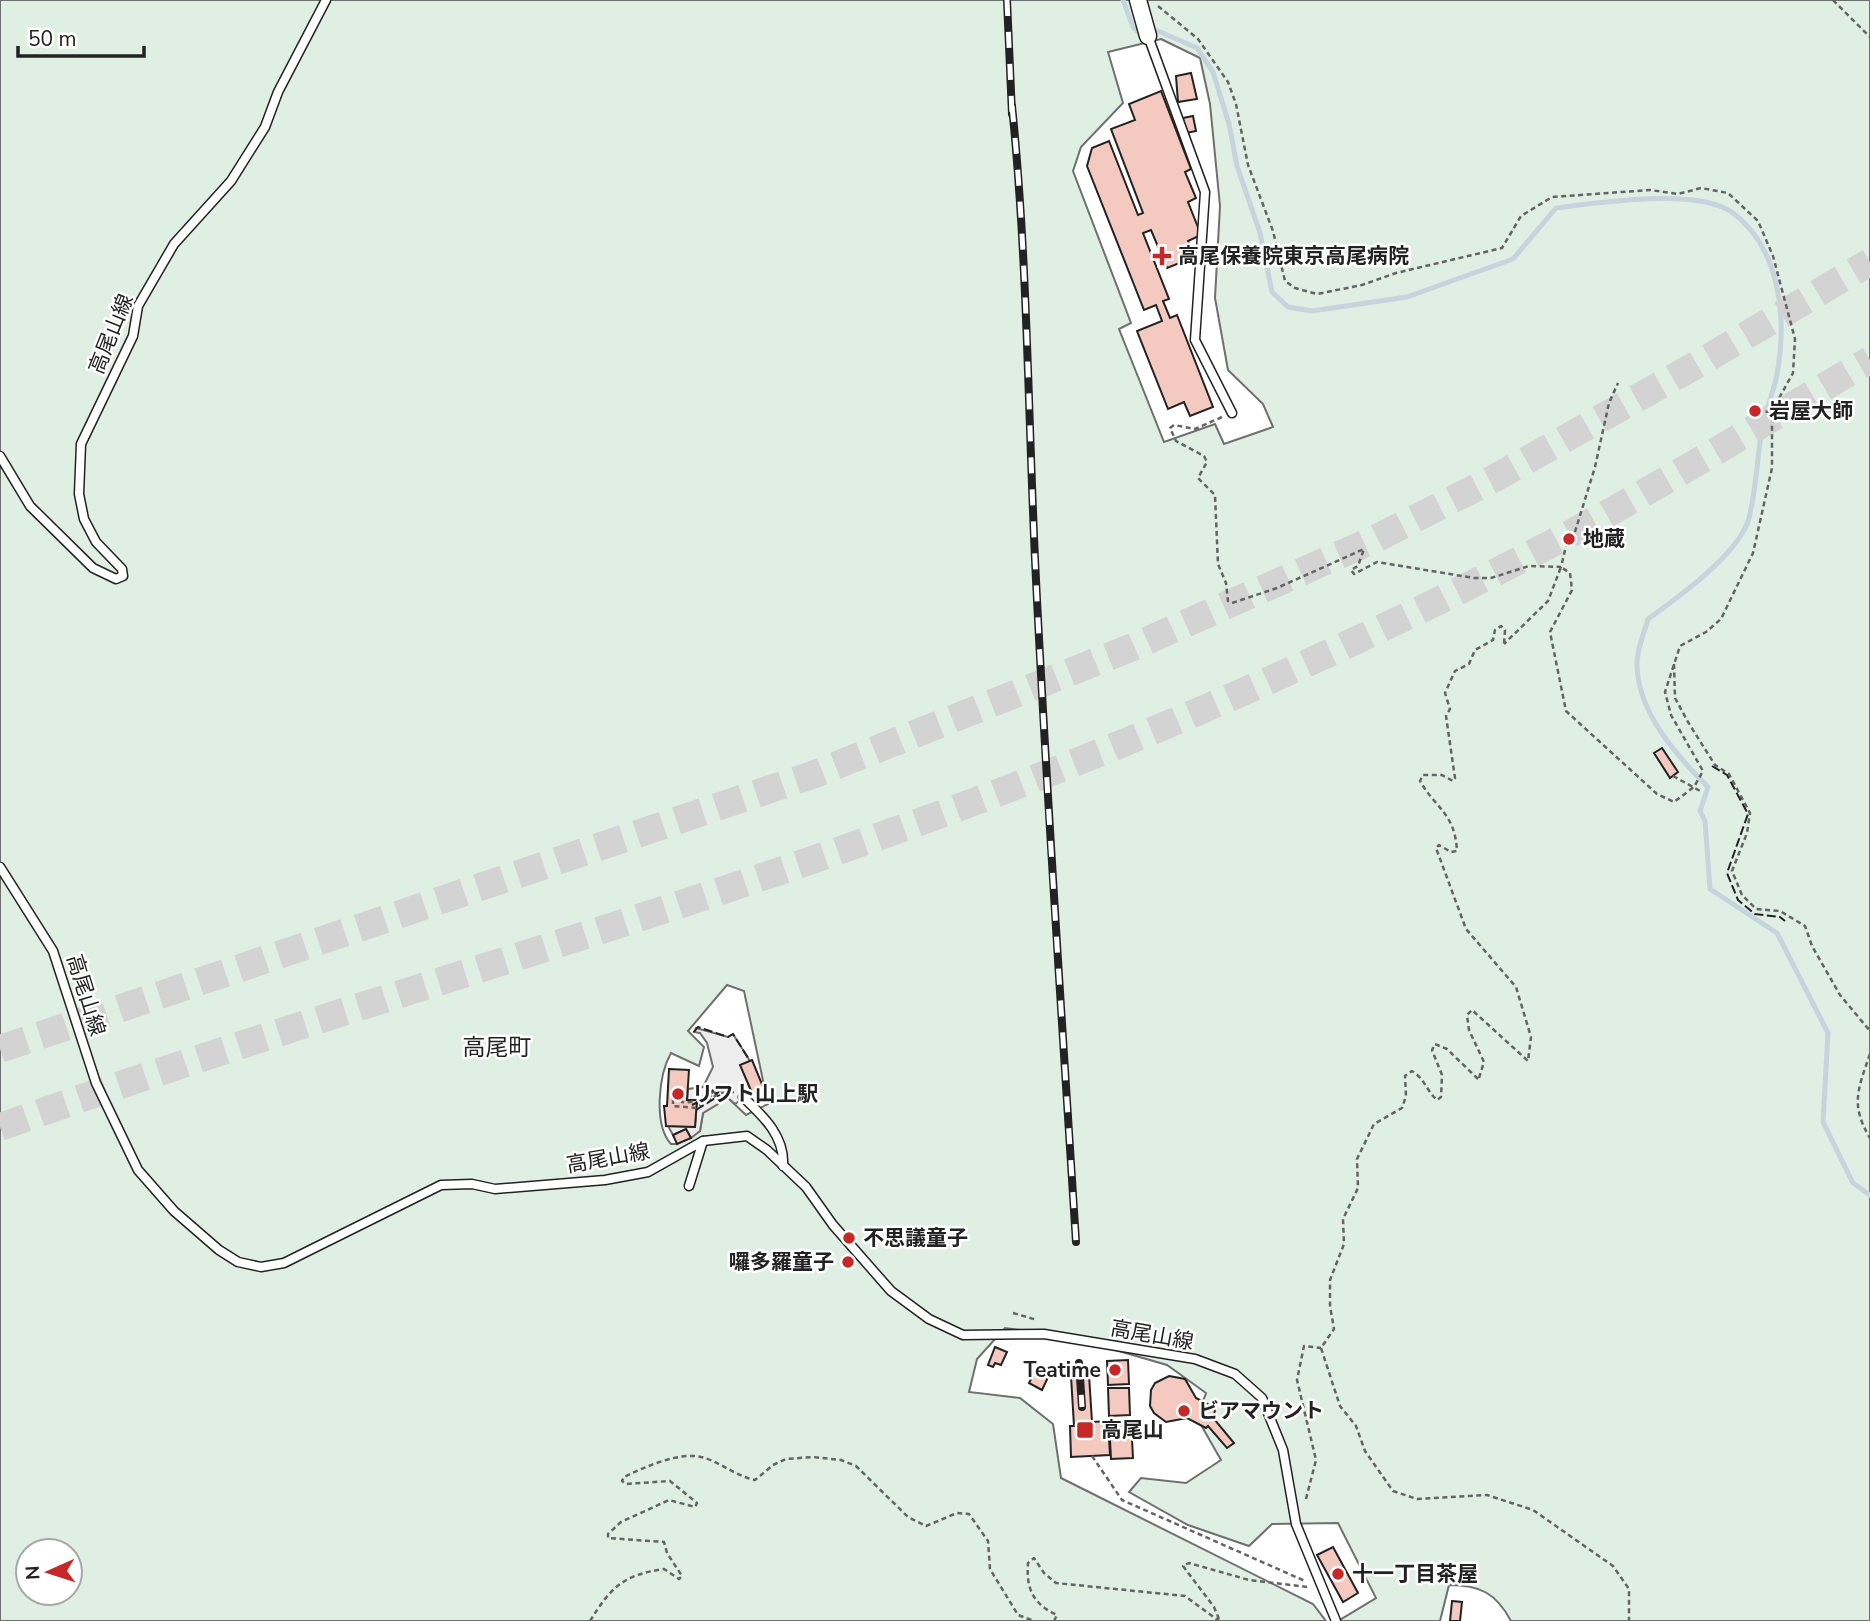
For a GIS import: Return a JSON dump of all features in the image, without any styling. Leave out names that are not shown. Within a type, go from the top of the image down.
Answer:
[{"type":"street","points":[[1146,2],[1146,29]]},
{"type":"lane","name":"高尾山線","points":[[0,456],[30,506],[93,568],[116,579],[123,576],[122,569],[96,542],[84,519],[79,494],[81,444],[133,336],[138,306],[174,244],[231,181],[265,127],[278,92],[326,0]]},
{"type":"lane","points":[[1146,29],[1205,192],[1195,340],[1232,412]]},
{"type":"lane","name":"高尾山線","points":[[0,867],[53,951],[96,1083],[138,1170],[174,1211],[238,1262],[261,1267],[284,1264],[441,1185],[472,1184],[495,1189],[605,1180],[648,1172],[666,1164],[679,1152],[703,1141],[747,1136],[806,1187],[834,1225],[891,1292],[929,1319],[963,1335],[1044,1334],[1195,1359],[1235,1374],[1262,1398],[1275,1429],[1283,1450],[1296,1524],[1336,1621]]},
{"type":"lane","points":[[743,1097],[769,1124],[783,1145],[783,1166]]},
{"type":"lane","points":[[689,1186],[703,1141]]},
{"type":"path","points":[[1833,0],[1870,37]]},
{"type":"path","points":[[1146,2],[1198,39],[1228,82],[1236,104],[1248,165],[1273,231],[1285,281],[1295,288],[1317,293],[1363,285],[1396,273],[1502,248],[1521,216],[1552,197],[1650,190],[1678,194],[1700,188],[1728,193],[1758,221],[1795,339],[1793,373],[1772,412],[1757,411]]},
{"type":"path","points":[[1321,1348],[1334,1329],[1330,1306],[1331,1280],[1344,1244],[1343,1219],[1359,1188],[1357,1159],[1374,1124],[1402,1108],[1406,1096],[1405,1076],[1412,1071],[1423,1078],[1432,1096],[1437,1100],[1441,1097],[1442,1075],[1432,1050],[1435,1044],[1447,1049],[1478,1079],[1484,1062],[1469,1030],[1467,1016],[1472,1010],[1528,1061],[1531,1037],[1516,987],[1465,929],[1436,848],[1439,845],[1451,852],[1457,851],[1456,836],[1437,801],[1420,781],[1423,775],[1442,775],[1453,781],[1455,778],[1446,716],[1450,709],[1445,692],[1455,671],[1469,664],[1475,650],[1493,640],[1495,630],[1501,626],[1504,630],[1504,644],[1508,642],[1548,601],[1566,546],[1574,535],[1595,467],[1606,414],[1618,383]]},
{"type":"path","points":[[1232,412],[1195,429],[1174,425],[1170,428],[1176,441],[1204,456],[1207,462],[1198,478],[1215,495],[1218,564],[1226,583],[1227,601],[1232,603],[1277,588],[1364,549],[1358,566],[1351,570],[1353,574],[1377,562],[1474,578],[1491,578],[1529,566],[1561,567],[1570,573],[1572,590],[1550,632],[1566,711],[1657,794],[1674,802],[1694,787],[1703,771],[1671,715],[1665,691],[1680,646],[1706,632],[1721,619],[1753,553],[1772,468],[1772,426],[1778,400]]},
{"type":"path","points":[[1673,661],[1675,698],[1715,765],[1729,775],[1750,813],[1747,833],[1732,871],[1742,895],[1756,909],[1780,911],[1805,926],[1812,946],[1840,995],[1870,1029]]},
{"type":"path","points":[[1673,776],[1702,792]]},
{"type":"path","points":[[1870,1054],[1857,1092],[1858,1118],[1870,1138]]},
{"type":"path","points":[[682,1099],[682,1102],[697,1103],[719,1091],[727,1090]]},
{"type":"path","points":[[673,1098],[673,1106],[696,1108],[719,1091]]},
{"type":"path","points":[[1013,1313],[1045,1323]]},
{"type":"path","points":[[1307,1488],[1316,1460],[1297,1380],[1304,1346],[1321,1348]]},
{"type":"path","points":[[1321,1348],[1340,1406],[1356,1426],[1365,1451],[1393,1491],[1417,1499],[1487,1495],[1533,1510],[1613,1566],[1629,1589],[1629,1621]]},
{"type":"path","points":[[590,1621],[608,1592],[640,1573],[664,1569],[679,1579],[682,1576],[667,1553],[664,1542],[627,1537],[614,1539],[608,1538],[608,1534],[621,1522],[670,1500],[695,1507],[697,1503],[670,1480],[626,1484],[622,1481],[624,1476],[678,1458],[701,1456],[724,1465],[737,1476],[755,1480],[773,1465],[786,1459],[813,1457],[841,1460],[856,1466],[908,1517],[926,1526],[957,1513],[969,1514],[988,1541],[990,1569],[997,1581],[1018,1615],[1034,1621]]},
{"type":"path","points":[[1093,1456],[1122,1500],[1321,1588]]},
{"type":"path","points":[[1054,1621],[1057,1615],[1041,1608],[1031,1595],[1028,1563],[1034,1558],[1044,1573],[1056,1583],[1185,1597],[1219,1621]]},
{"type":"path","points":[[1219,1621],[1214,1607],[1183,1566],[1189,1563],[1249,1580],[1321,1588]]},
{"type":"green space","points":[[0,0],[1870,0],[1870,1621],[1511,1621],[1486,1592],[1449,1585],[1440,1621],[1338,1621],[1376,1598],[1338,1523],[1272,1524],[1249,1546],[1188,1525],[1129,1492],[1141,1478],[1186,1483],[1221,1460],[1197,1418],[1206,1393],[1167,1365],[1067,1336],[1005,1328],[977,1359],[969,1392],[1020,1398],[1053,1424],[1061,1478],[1313,1604],[1326,1621],[0,1621]],"holes":[[[1161,39],[1200,58],[1210,104],[1220,206],[1215,298],[1228,370],[1263,404],[1273,427],[1224,444],[1215,424],[1164,442],[1119,329],[1131,323],[1073,171],[1081,147],[1123,103],[1108,52]],[[727,985],[744,991],[768,1104],[746,1115],[728,1098],[703,1113],[700,1131],[677,1144],[671,1144],[665,1135],[660,1112],[663,1073],[671,1053],[699,1066],[704,1047],[688,1031]]]},
{"type":"shaded area","points":[[696,1028],[728,1037],[733,1034],[750,1061],[741,1065],[752,1092],[735,1104],[728,1098],[703,1113],[700,1131],[691,1138],[686,1129],[673,1135],[668,1126],[695,1127],[697,1100],[687,1100],[688,1089],[703,1087],[713,1067],[707,1043],[700,1033],[694,1032]]},
{"type":"building","points":[[1191,73],[1197,99],[1178,102],[1176,76]]},
{"type":"building","points":[[1161,91],[1191,169],[1185,172],[1196,198],[1188,202],[1201,235],[1188,241],[1195,257],[1167,268],[1151,230],[1143,233],[1169,299],[1163,301],[1170,318],[1177,315],[1213,407],[1190,416],[1184,402],[1168,409],[1137,331],[1162,321],[1156,305],[1144,310],[1087,166],[1092,148],[1109,141],[1138,215],[1143,213],[1111,129],[1135,120],[1129,104]]},
{"type":"building","points":[[1193,116],[1196,131],[1186,133],[1183,118]]},
{"type":"building","points":[[1662,748],[1678,772],[1670,778],[1654,753]]},
{"type":"building","points":[[752,1060],[764,1089],[752,1093],[740,1065]]},
{"type":"building","name":"リフト山上駅","points":[[669,1069],[689,1070],[687,1100],[697,1100],[695,1127],[666,1126],[664,1106],[667,1106]]},
{"type":"building","points":[[686,1129],[691,1138],[677,1144],[673,1135]]},
{"type":"building","points":[[995,1347],[1007,1352],[1001,1365],[995,1363],[993,1367],[988,1365]]},
{"type":"building","points":[[1128,1360],[1129,1384],[1108,1385],[1107,1361]]},
{"type":"building","points":[[1038,1365],[1051,1371],[1042,1390],[1029,1383]]},
{"type":"building","points":[[1089,1375],[1092,1422],[1108,1421],[1110,1455],[1071,1457],[1070,1426],[1074,1426],[1071,1376]]},
{"type":"building","name":"ビアマウント","points":[[1169,1376],[1185,1379],[1196,1398],[1215,1408],[1214,1419],[1234,1443],[1227,1448],[1208,1426],[1206,1428],[1187,1418],[1166,1422],[1154,1413],[1150,1406],[1151,1390],[1155,1383]]},
{"type":"building","points":[[1108,1388],[1129,1388],[1130,1415],[1109,1416]]},
{"type":"building","points":[[1131,1420],[1133,1458],[1111,1459],[1109,1421]]},
{"type":"building","name":"十一丁目茶屋","points":[[1333,1547],[1358,1593],[1343,1602],[1317,1555]]},
{"type":"building","points":[[1452,1601],[1462,1602],[1460,1621],[1450,1621]]},
{"type":"waterway","points":[[1123,0],[1133,27],[1138,32],[1158,31],[1197,48],[1213,72],[1229,124],[1237,166],[1260,233],[1272,292],[1288,307],[1312,311],[1407,297],[1513,259],[1556,208],[1647,199],[1696,201],[1717,205],[1733,213],[1749,228],[1762,246],[1777,287],[1781,331],[1777,374],[1762,427],[1750,515],[1740,537],[1730,550],[1688,589],[1648,619],[1637,667],[1639,684],[1652,717],[1672,748],[1708,787],[1700,811],[1705,821],[1710,889],[1777,933],[1828,1033],[1823,1122],[1853,1183],[1870,1195]]},
{"type":"tunnel","points":[[0,1049],[812,775],[1133,647],[1375,539],[1495,478],[1696,365],[1870,262]]},
{"type":"tunnel","points":[[0,1127],[244,1044],[734,887],[976,801],[1121,744],[1334,651],[1543,548],[1667,480],[1870,360]]},
{"type":"railway","points":[[1007,0],[1012,114]]},
{"type":"railway","points":[[1012,106],[1025,283],[1033,521],[1045,746],[1076,1242]]},
{"type":"railway","points":[[1079,1363],[1082,1407]]},
{"type":"fence","points":[[1712,766],[1727,775],[1748,814],[1727,873],[1738,900],[1755,914],[1780,917],[1785,921]]},
{"type":"fence","points":[[694,1032],[698,1027],[728,1037],[733,1034],[750,1061]]},
{"type":"fence","points":[[697,1100],[717,1088]]},
{"type":"fence","points":[[692,1105],[719,1092]]},
{"type":"fence","points":[[696,1110],[720,1095]]},
{"type":"place","name":"高尾保養院東京高尾病院","points":[[1162,256]]},
{"type":"place","name":"岩屋大師","points":[[1755,411]]},
{"type":"place","name":"地蔵","points":[[1569,539]]},
{"type":"place","name":"リフト山上駅","points":[[678,1094]]},
{"type":"place","name":"不思議童子","points":[[849,1238]]},
{"type":"place","name":"囉多羅童子","points":[[848,1262]]},
{"type":"place","name":"Teatime","points":[[1115,1370]]},
{"type":"place","name":"ビアマウント","points":[[1184,1411]]},
{"type":"place","name":"高尾山","points":[[1085,1430]]},
{"type":"place","name":"十一丁目茶屋","points":[[1338,1574]]},
{"type":"district","name":"高尾町","points":[[497,1047]]}]
